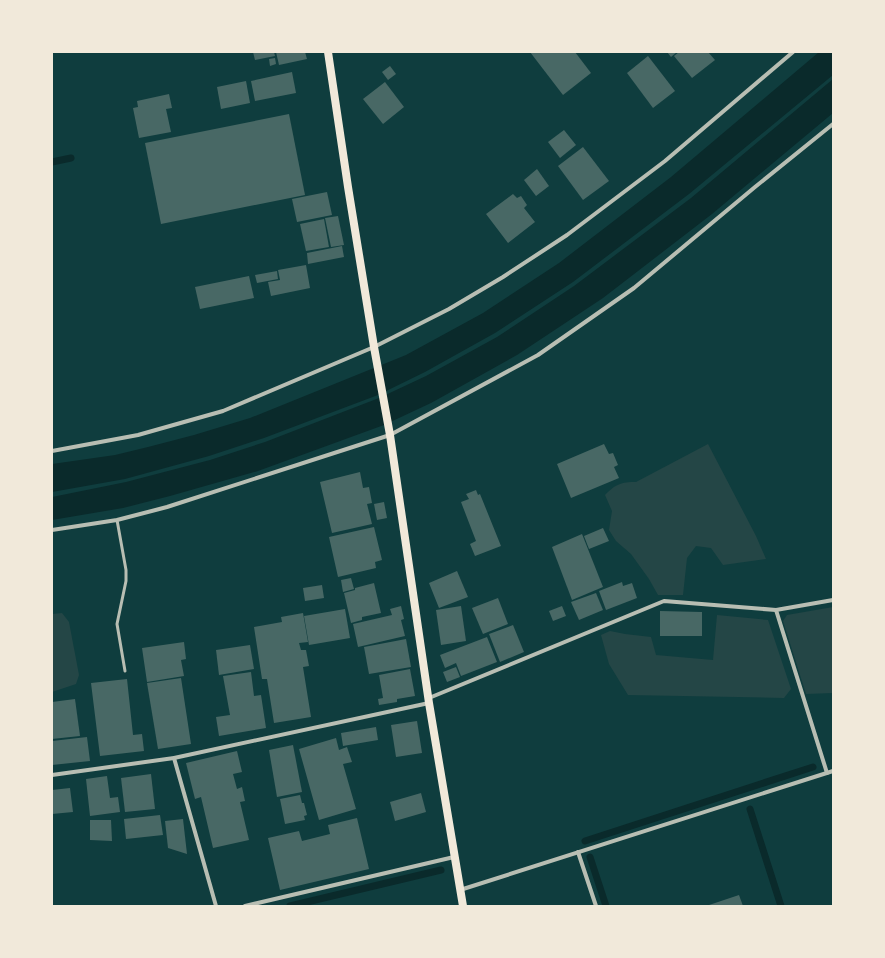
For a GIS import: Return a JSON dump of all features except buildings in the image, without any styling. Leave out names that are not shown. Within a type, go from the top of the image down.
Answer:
[{"type":"main road","points":[[328,52],[348,187],[390,436],[429,701],[463,906]]},
{"type":"street","points":[[52,451],[138,435],[224,410],[374,347],[449,309],[503,277],[567,235],[665,161],[793,52]]},
{"type":"street","points":[[52,530],[117,520],[167,507],[390,436],[538,355],[634,288],[833,124]]},
{"type":"street","points":[[52,775],[174,758],[429,701],[664,601],[776,610],[833,600]]},
{"type":"street","points":[[776,610],[827,773]]},
{"type":"street","points":[[174,758],[216,906]]},
{"type":"street","points":[[460,890],[833,771]]},
{"type":"street","points":[[578,852],[596,906]]},
{"type":"street","points":[[245,906],[454,857]]},
{"type":"lane","points":[[117,520],[126,570],[126,581],[117,624],[125,671]]},
{"type":"shaded area","points":[[819,52],[833,52],[833,75],[689,194],[573,282],[495,333],[425,372],[378,395],[264,438],[209,456],[125,479],[52,492],[52,464],[115,455],[194,435],[250,418],[406,355],[483,313],[559,263],[671,177]]},
{"type":"shaded area","points":[[833,79],[833,113],[712,214],[603,298],[517,355],[431,403],[384,425],[258,471],[123,508],[52,520],[52,497],[126,482],[210,460],[265,442],[379,398],[426,376],[497,337],[574,286],[691,198]]},
{"type":"shaded area","points":[[708,444],[756,536],[766,559],[723,565],[711,548],[696,546],[687,558],[683,595],[658,595],[649,579],[631,554],[616,541],[609,530],[612,511],[605,495],[619,484],[636,482]]},
{"type":"shaded area","points":[[833,607],[833,693],[806,694],[783,621],[787,615]]},
{"type":"shaded area","points":[[62,613],[69,622],[79,675],[76,684],[52,692],[52,614]]},
{"type":"shaded area","points":[[717,615],[768,620],[791,689],[784,698],[628,695],[609,664],[601,635],[610,631],[651,637],[656,655],[713,660]]},
{"type":"waterway","points":[[52,162],[71,158]]},
{"type":"waterway","points":[[585,841],[813,767]]},
{"type":"waterway","points":[[750,809],[781,906]]},
{"type":"waterway","points":[[590,857],[606,906]]},
{"type":"waterway","points":[[290,906],[441,870]]}]
